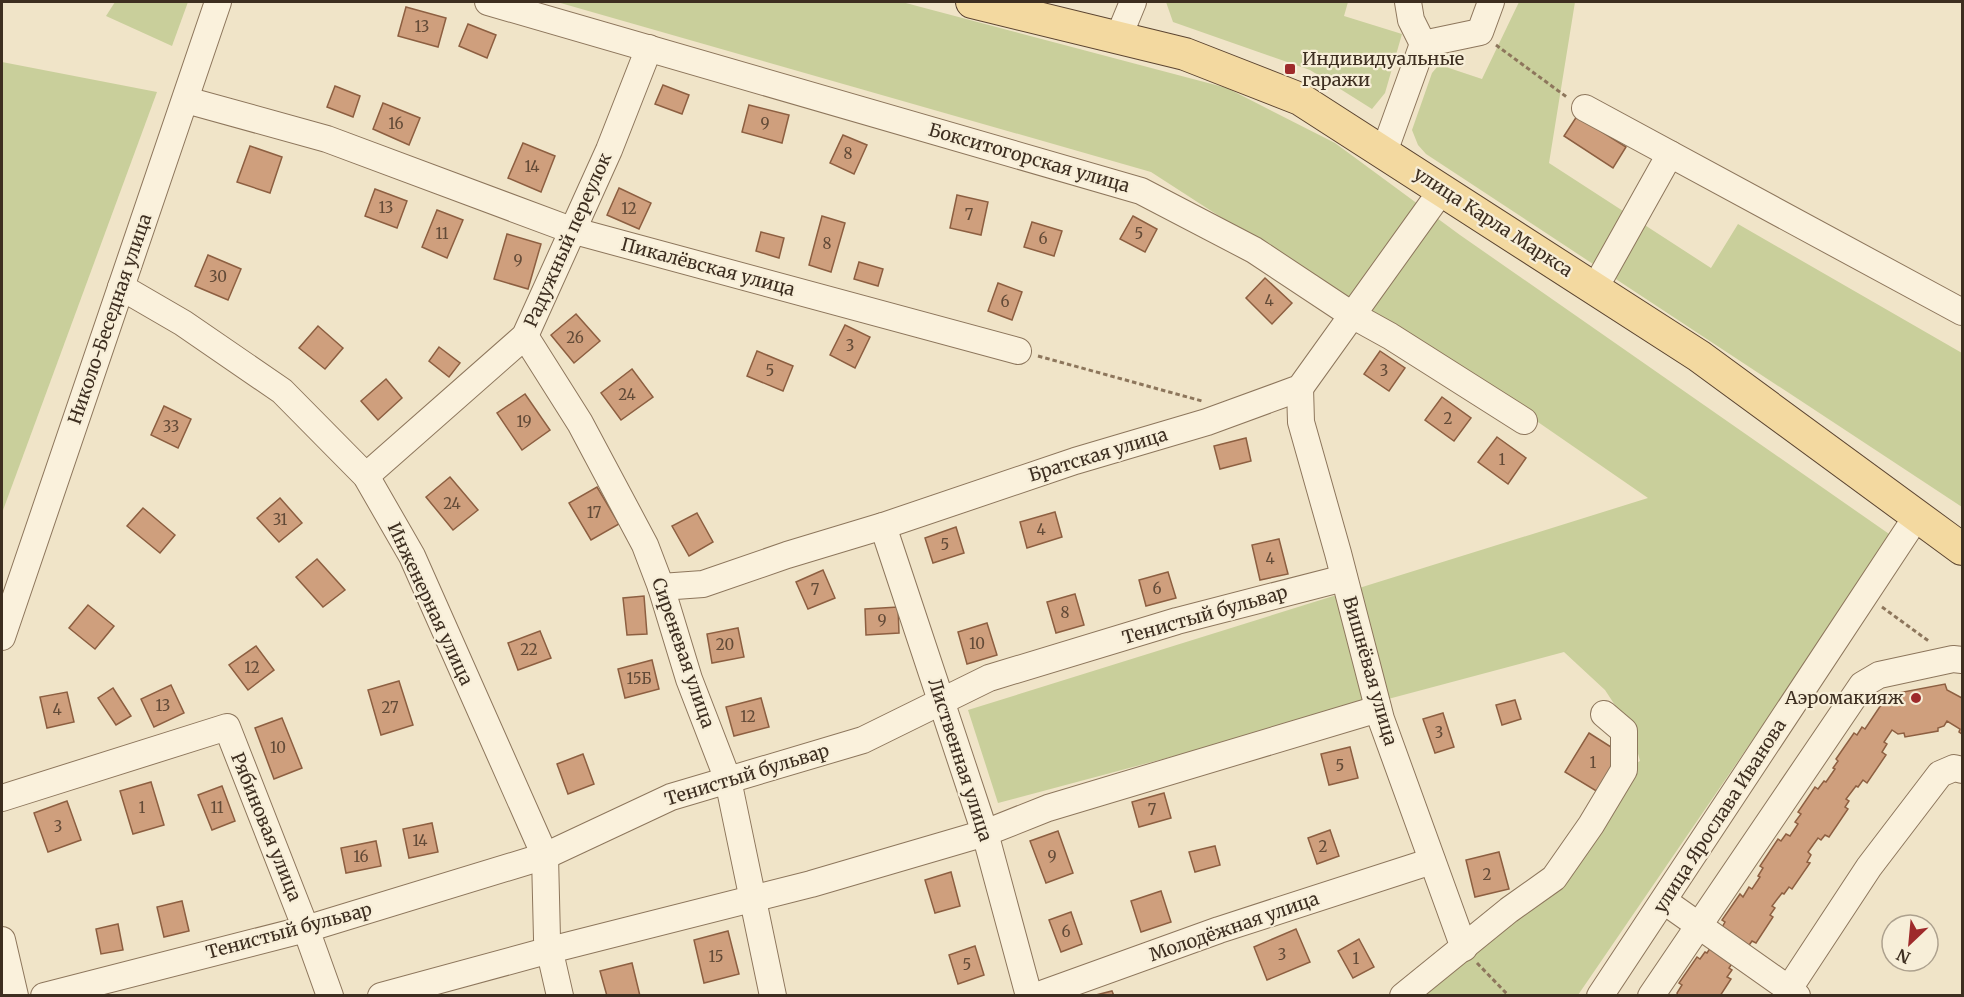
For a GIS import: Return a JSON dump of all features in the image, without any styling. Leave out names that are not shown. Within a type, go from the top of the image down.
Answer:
[{"type":"main road","name":"улица Карла Маркса","points":[[972,2],[1119,36],[1185,54],[1300,99],[1699,356],[1962,549]]},
{"type":"street","name":"Николо-Беседная улица","points":[[2,637],[218,2]]},
{"type":"street","name":"Бокситогорская улица","points":[[488,2],[1141,191],[1254,250],[1352,315],[1390,336],[1524,421]]},
{"type":"street","points":[[1119,36],[1133,2]]},
{"type":"street","points":[[1384,152],[1422,44],[1411,20],[1408,2]]},
{"type":"street","points":[[1422,44],[1480,32],[1491,2]]},
{"type":"street","name":"Радужный переулок","points":[[366,476],[525,336],[609,150],[649,48]]},
{"type":"street","name":"Пикалёвская улица","points":[[186,100],[327,139],[571,230],[1018,351]]},
{"type":"street","points":[[1585,108],[1962,312]]},
{"type":"street","points":[[1595,288],[1670,154]]},
{"type":"street","points":[[1300,388],[1442,190]]},
{"type":"street","name":"Инженерная улица","points":[[121,287],[183,323],[282,391],[366,476],[412,556],[545,856],[547,939],[560,996]]},
{"type":"street","name":"Сиреневая улица","points":[[525,336],[580,423],[645,545],[662,587],[689,680],[728,780],[773,996]]},
{"type":"street","name":"Братская улица","points":[[662,587],[704,584],[1075,461],[1207,422],[1300,388]]},
{"type":"street","name":"Вишнёвая улица","points":[[1300,388],[1300,422],[1378,709],[1464,948]]},
{"type":"street","name":"улица Ярослава Иванова","points":[[1600,996],[1917,516]]},
{"type":"street","name":"Лиственная улица","points":[[883,526],[986,833],[1029,996]]},
{"type":"street","name":"Тенистый бульвар","points":[[44,996],[306,929],[545,856],[671,796],[863,740],[989,678],[1177,621],[1344,578]]},
{"type":"street","points":[[1651,996],[1862,685],[1879,675],[1958,660]]},
{"type":"street","points":[[381,996],[550,950],[812,884],[986,833],[1048,808],[1378,709]]},
{"type":"street","points":[[1403,996],[1509,910],[1554,878],[1591,825],[1624,770],[1624,731],[1604,714]]},
{"type":"street","name":"Рябиновая улица","points":[[2,798],[227,727],[330,996]]},
{"type":"street","points":[[1795,994],[1792,984],[1869,867],[1940,774],[1954,768],[1962,770]]},
{"type":"street","name":"Молодёжная улица","points":[[1036,996],[1219,930],[1432,861]]},
{"type":"street","points":[[1664,901],[1795,994]]},
{"type":"street","points":[[2,940],[15,996]]},
{"type":"path","points":[[1480,32],[1519,63],[1585,108]]},
{"type":"path","points":[[1018,351],[1206,401]]},
{"type":"path","points":[[1866,595],[1958,660]]},
{"type":"path","points":[[1464,948],[1509,996]]},
{"type":"green space","points":[[115,2],[188,2],[172,46],[106,16]]},
{"type":"green space","points":[[557,2],[902,2],[1227,88],[1335,143],[1460,235],[1892,536],[1578,995],[1416,995],[1509,924],[1624,770],[1640,761],[1632,731],[1605,690],[1564,652],[998,803],[968,710],[1648,498],[1535,420],[1151,172]]},
{"type":"green space","points":[[1166,2],[1348,2],[1344,16],[1402,34],[1385,93],[1372,109],[1310,70],[1173,22]]},
{"type":"green space","points":[[1519,2],[1575,2],[1549,163],[1711,268],[1738,224],[1962,353],[1962,507],[1426,154],[1418,145],[1412,130],[1432,73],[1437,67],[1446,67],[1482,79]]},
{"type":"green space","points":[[2,62],[157,92],[2,513]]},
{"type":"building","points":[[406,7],[446,18],[438,47],[398,36]]},
{"type":"building","points":[[468,24],[496,35],[487,58],[459,46]]},
{"type":"building","points":[[663,85],[689,95],[682,114],[655,104]]},
{"type":"building","points":[[335,86],[360,96],[353,117],[327,107]]},
{"type":"building","points":[[383,103],[420,118],[409,145],[373,129]]},
{"type":"building","points":[[749,105],[789,115],[782,143],[742,132]]},
{"type":"building","points":[[1577,116],[1626,147],[1613,168],[1564,136]]},
{"type":"building","points":[[843,135],[867,145],[854,174],[830,163]]},
{"type":"building","points":[[523,143],[555,156],[541,192],[508,178]]},
{"type":"building","points":[[250,146],[282,157],[270,193],[237,182]]},
{"type":"building","points":[[619,188],[651,203],[639,229],[607,215]]},
{"type":"building","points":[[375,189],[407,201],[397,228],[365,216]]},
{"type":"building","points":[[957,195],[988,202],[981,235],[950,228]]},
{"type":"building","points":[[437,210],[463,220],[447,258],[422,247]]},
{"type":"building","points":[[822,216],[845,223],[831,272],[809,265]]},
{"type":"building","points":[[1133,216],[1157,229],[1145,252],[1120,239]]},
{"type":"building","points":[[1032,222],[1062,231],[1054,256],[1024,247]]},
{"type":"building","points":[[761,232],[784,238],[779,258],[756,251]]},
{"type":"building","points":[[507,234],[541,244],[528,289],[494,279]]},
{"type":"building","points":[[208,255],[241,269],[228,300],[195,286]]},
{"type":"building","points":[[859,262],[883,269],[878,286],[854,279]]},
{"type":"building","points":[[1265,278],[1292,303],[1272,324],[1246,298]]},
{"type":"building","points":[[998,283],[1022,292],[1012,320],[988,311]]},
{"type":"building","points":[[576,314],[600,341],[574,363],[551,335]]},
{"type":"building","points":[[845,325],[870,337],[855,368],[830,355]]},
{"type":"building","points":[[318,326],[343,348],[325,369],[299,348]]},
{"type":"building","points":[[439,347],[460,363],[449,377],[429,361]]},
{"type":"building","points":[[757,351],[793,366],[783,391],[747,376]]},
{"type":"building","points":[[1380,351],[1405,368],[1389,391],[1364,374]]},
{"type":"building","points":[[632,369],[653,397],[621,420],[601,393]]},
{"type":"building","points":[[386,379],[402,398],[378,420],[361,401]]},
{"type":"building","points":[[525,394],[550,430],[522,450],[497,413]]},
{"type":"building","points":[[1442,397],[1471,418],[1454,441],[1425,420]]},
{"type":"building","points":[[164,406],[191,419],[178,448],[151,435]]},
{"type":"building","points":[[1497,437],[1526,458],[1508,484],[1478,462]]},
{"type":"building","points":[[1246,438],[1251,461],[1220,469],[1214,446]]},
{"type":"building","points":[[450,477],[478,510],[453,530],[426,497]]},
{"type":"building","points":[[597,487],[619,524],[591,540],[569,503]]},
{"type":"building","points":[[280,498],[302,523],[279,542],[257,518]]},
{"type":"building","points":[[143,508],[175,535],[160,553],[127,526]]},
{"type":"building","points":[[1055,512],[1062,537],[1027,548],[1020,522]]},
{"type":"building","points":[[697,513],[713,542],[689,556],[672,526]]},
{"type":"building","points":[[956,527],[964,553],[933,563],[925,538]]},
{"type":"building","points":[[1279,539],[1288,574],[1260,580],[1252,545]]},
{"type":"building","points":[[317,559],[345,590],[323,607],[296,577]]},
{"type":"building","points":[[823,570],[835,598],[808,609],[796,582]]},
{"type":"building","points":[[1168,572],[1176,598],[1146,606],[1139,580]]},
{"type":"building","points":[[1075,594],[1084,625],[1056,633],[1047,602]]},
{"type":"building","points":[[644,596],[647,634],[627,635],[623,598]]},
{"type":"building","points":[[88,605],[114,626],[95,649],[69,628]]},
{"type":"building","points":[[898,607],[899,633],[866,635],[865,609]]},
{"type":"building","points":[[987,623],[997,655],[967,664],[958,632]]},
{"type":"building","points":[[738,628],[744,657],[712,663],[707,634]]},
{"type":"building","points":[[540,631],[551,658],[518,670],[508,643]]},
{"type":"building","points":[[256,646],[274,670],[248,690],[229,665]]},
{"type":"building","points":[[652,660],[659,689],[625,698],[618,669]]},
{"type":"building","points":[[399,681],[413,725],[381,735],[368,690]]},
{"type":"building","points":[[1945,684],[1947,690],[1962,698],[1962,734],[1959,732],[1960,729],[1947,721],[1944,726],[1938,728],[1938,731],[1905,737],[1904,733],[1898,734],[1892,730],[1884,742],[1887,744],[1882,752],[1886,755],[1867,783],[1863,780],[1846,799],[1849,801],[1845,807],[1848,809],[1829,837],[1825,835],[1821,840],[1818,838],[1808,852],[1811,855],[1807,862],[1810,863],[1792,889],[1789,887],[1772,906],[1775,908],[1770,915],[1773,917],[1756,943],[1752,941],[1747,948],[1744,945],[1729,968],[1732,970],[1727,977],[1731,979],[1720,996],[1678,996],[1677,993],[1682,985],[1679,983],[1697,957],[1700,959],[1705,952],[1707,953],[1722,930],[1725,922],[1722,920],[1740,894],[1743,897],[1749,887],[1752,889],[1760,877],[1758,876],[1763,868],[1760,866],[1778,839],[1781,841],[1786,834],[1790,836],[1798,824],[1795,822],[1801,814],[1798,812],[1815,787],[1818,789],[1824,781],[1826,782],[1835,769],[1833,768],[1838,761],[1836,759],[1854,733],[1857,735],[1862,727],[1865,729],[1883,702],[1882,696]]},
{"type":"building","points":[[171,685],[184,713],[154,727],[141,699]]},
{"type":"building","points":[[113,688],[131,716],[116,725],[98,698]]},
{"type":"building","points":[[67,692],[74,722],[47,728],[40,697]]},
{"type":"building","points":[[761,698],[769,727],[734,736],[726,707]]},
{"type":"building","points":[[1515,700],[1521,719],[1502,725],[1496,705]]},
{"type":"building","points":[[1443,713],[1454,747],[1435,753],[1423,719]]},
{"type":"building","points":[[282,718],[302,768],[274,779],[255,728]]},
{"type":"building","points":[[1589,733],[1622,754],[1598,792],[1565,772]]},
{"type":"building","points":[[1350,747],[1358,778],[1329,785],[1321,754]]},
{"type":"building","points":[[583,754],[594,784],[568,794],[557,764]]},
{"type":"building","points":[[151,782],[164,825],[133,834],[120,791]]},
{"type":"building","points":[[222,786],[235,821],[212,830],[198,795]]},
{"type":"building","points":[[1164,793],[1171,818],[1139,827],[1132,802]]},
{"type":"building","points":[[67,801],[81,840],[48,852],[34,813]]},
{"type":"building","points":[[432,823],[438,852],[409,858],[403,829]]},
{"type":"building","points":[[1330,830],[1339,856],[1317,864],[1308,838]]},
{"type":"building","points":[[1058,831],[1073,873],[1046,883],[1030,841]]},
{"type":"building","points":[[376,841],[381,866],[346,873],[341,848]]},
{"type":"building","points":[[1215,846],[1220,865],[1195,872],[1189,852]]},
{"type":"building","points":[[1499,852],[1509,889],[1475,897],[1466,860]]},
{"type":"building","points":[[951,872],[960,906],[935,913],[925,880]]},
{"type":"building","points":[[1161,891],[1171,922],[1141,932],[1131,901]]},
{"type":"building","points":[[182,901],[189,931],[164,937],[157,907]]},
{"type":"building","points":[[1071,912],[1082,944],[1061,952],[1049,920]]},
{"type":"building","points":[[118,924],[123,950],[101,954],[96,929]]},
{"type":"building","points":[[1296,929],[1310,962],[1267,980],[1254,947]]},
{"type":"building","points":[[728,931],[739,974],[704,983],[694,940]]},
{"type":"building","points":[[1359,939],[1374,967],[1353,978],[1338,951]]},
{"type":"building","points":[[975,946],[984,975],[958,984],[949,955]]},
{"type":"building","points":[[632,963],[640,996],[607,996],[600,971]]},
{"type":"building","points":[[1112,991],[1114,996],[1092,996]]},
{"type":"place","name":"Индивидуальные гаражи","points":[[1290,69]]},
{"type":"place","name":"Аэромакияж","points":[[1916,698]]}]
